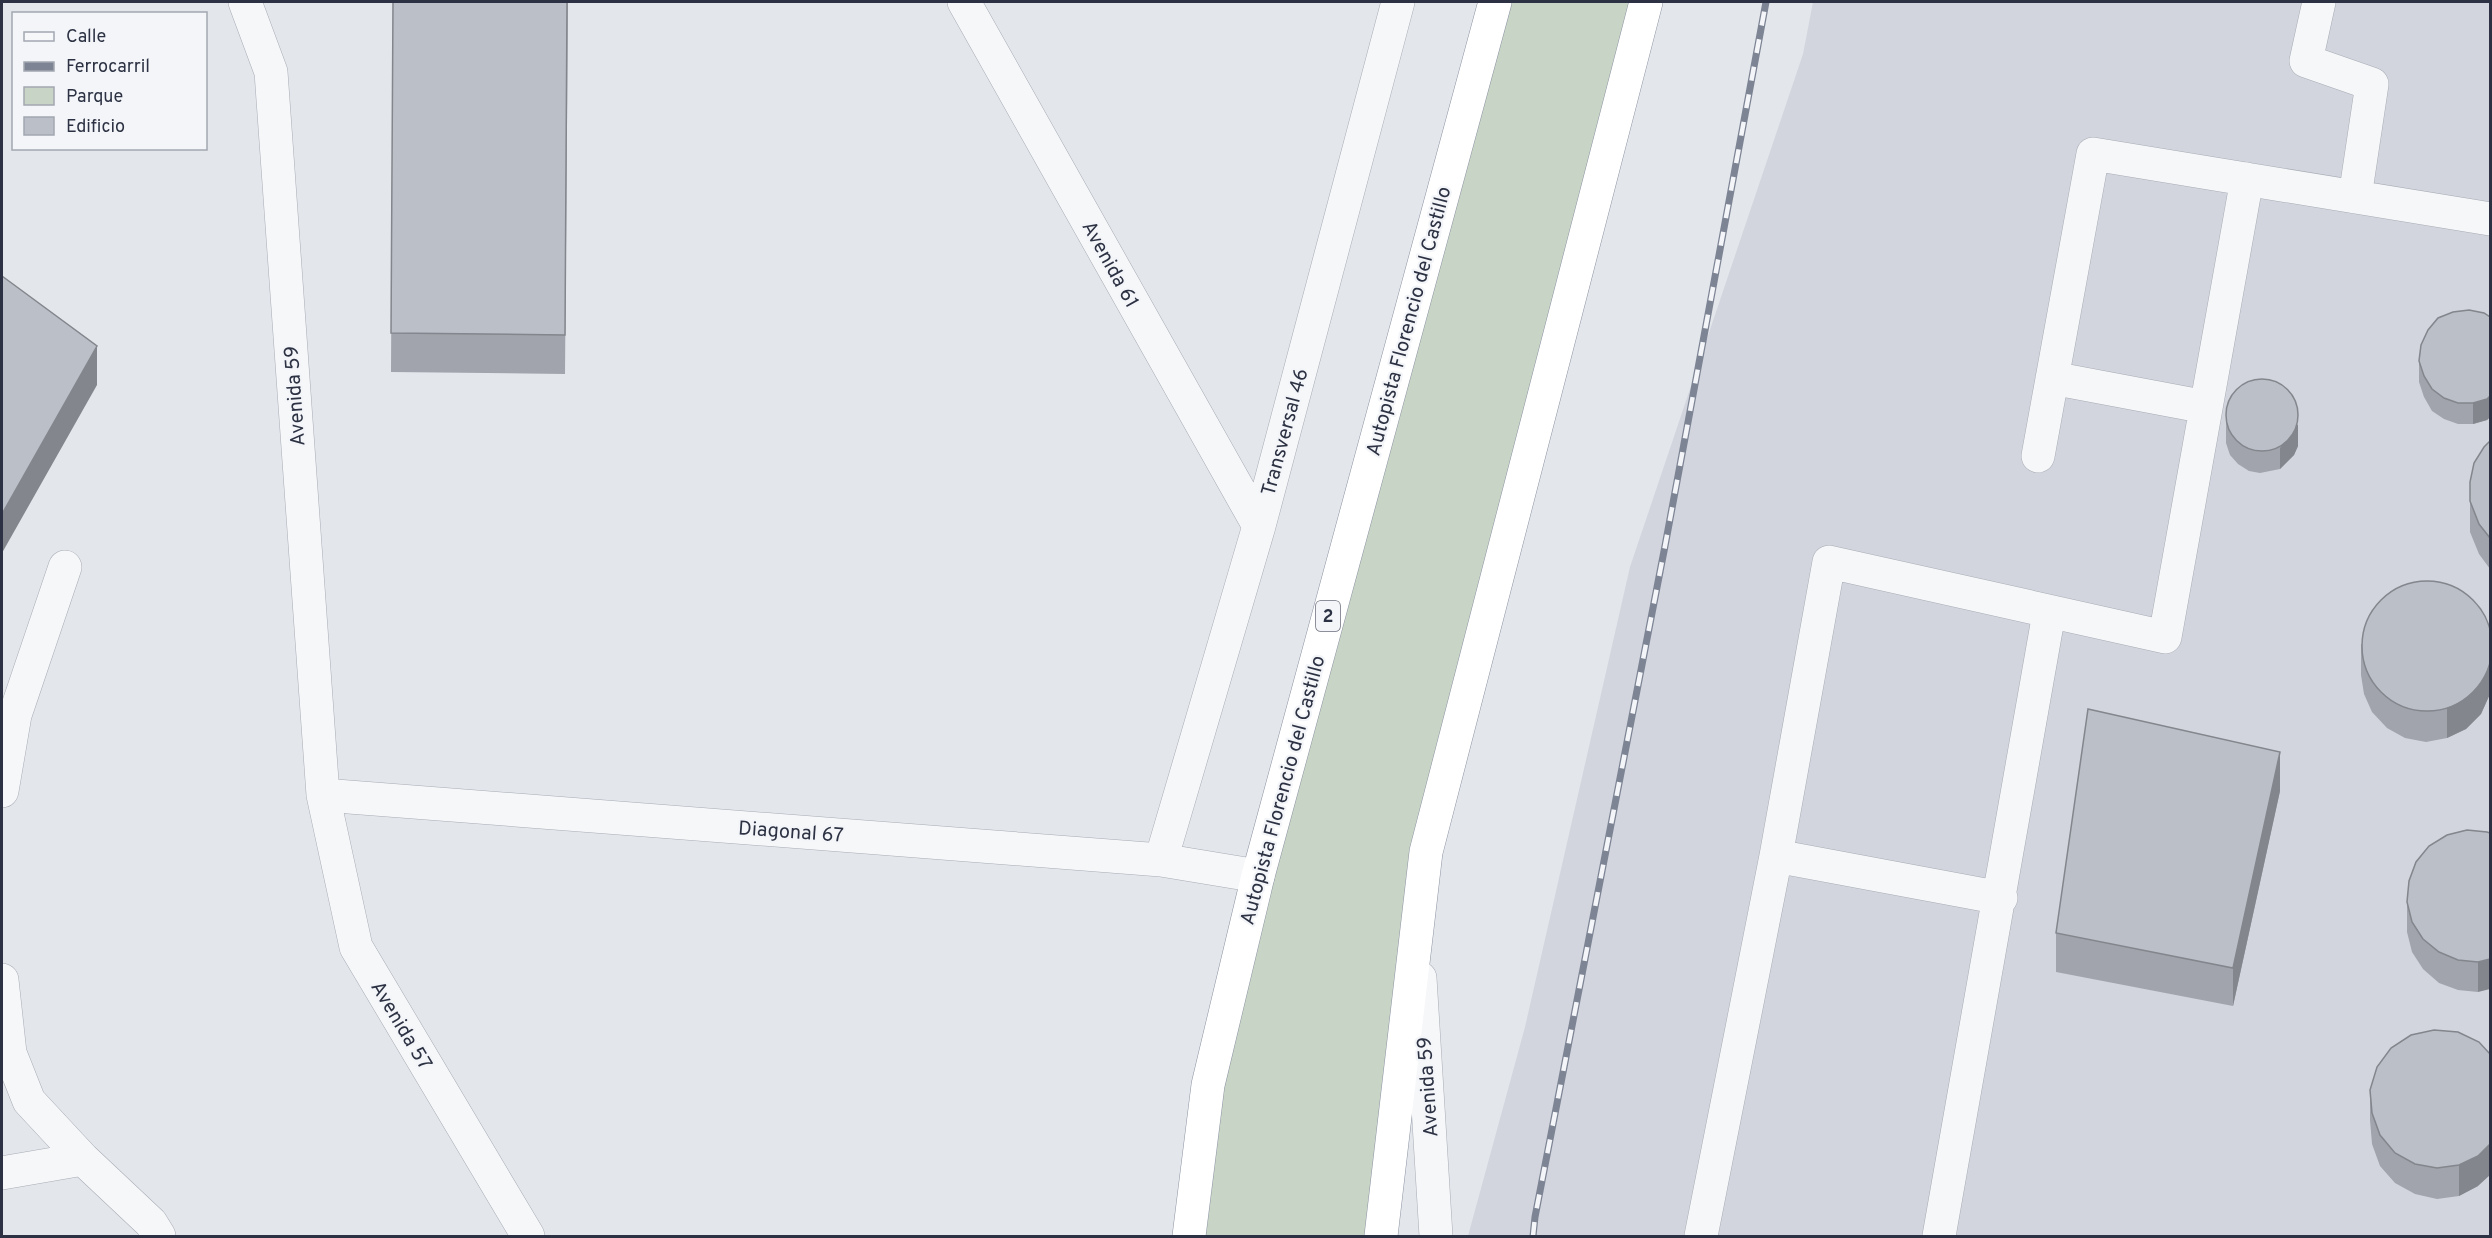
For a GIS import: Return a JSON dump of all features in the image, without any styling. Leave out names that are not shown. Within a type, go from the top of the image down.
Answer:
[{"type":"highway","name":"Autopista Florencio del Castillo","points":[[1189,1236],[1208,1085],[1258,876],[1495,2]]},
{"type":"highway","points":[[1381,1236],[1426,852],[1646,2]]},
{"type":"street","name":"Avenida 59","points":[[245,2],[271,72],[323,795]]},
{"type":"street","name":"Avenida 61","points":[[964,2],[1259,526]]},
{"type":"street","name":"Transversal 46","points":[[1161,860],[1259,526],[1398,2]]},
{"type":"street","points":[[2319,2],[2306,61],[2373,84],[2355,197]]},
{"type":"street","points":[[2038,456],[2093,154],[2490,219]]},
{"type":"street","points":[[1701,1236],[1776,856],[1829,562],[2049,613],[2165,637],[2247,179]]},
{"type":"street","points":[[2052,378],[2206,407]]},
{"type":"street","points":[[2,791],[15,715],[65,567]]},
{"type":"street","points":[[1939,1236],[2001,898],[2049,613]]},
{"type":"street","name":"Diagonal 67","points":[[323,795],[1161,860],[1258,876]]},
{"type":"street","name":"Avenida 57","points":[[323,795],[356,947],[528,1236]]},
{"type":"street","points":[[1776,856],[2001,898]]},
{"type":"street","name":"Avenida 59","points":[[1417,938],[1436,1236]]},
{"type":"street","points":[[2,980],[10,1053],[30,1101],[83,1159],[151,1223],[159,1236]]},
{"type":"street","points":[[2,1173],[83,1159]]},
{"type":"shaded area","points":[[1813,2],[2490,2],[2490,1236],[1468,1236],[1525,1027],[1630,567],[1803,54]]},
{"type":"green space","points":[[1495,2],[1646,2],[1426,852],[1381,1236],[1190,1236],[1258,876]]},
{"type":"building","points":[[393,2],[567,2],[565,335],[391,333]]},
{"type":"building","points":[[2,276],[97,346],[2,514]]},
{"type":"building","points":[[2469,310],[2484,313],[2490,317],[2490,396],[2473,403],[2458,403],[2444,398],[2432,389],[2419,361],[2421,345],[2428,330],[2438,318],[2453,312]]},
{"type":"building","points":[[2269,379],[2288,389],[2296,401],[2298,415],[2296,429],[2288,441],[2276,449],[2255,451],[2236,441],[2228,429],[2226,408],[2236,389],[2248,381]]},
{"type":"building","points":[[2490,441],[2490,538],[2479,524],[2470,501],[2470,482],[2474,463]]},
{"type":"building","points":[[2427,581],[2452,586],[2473,600],[2487,621],[2492,646],[2487,671],[2473,692],[2452,706],[2427,711],[2402,706],[2381,692],[2367,671],[2362,646],[2367,621],[2381,600],[2402,586]]},
{"type":"building","points":[[2088,709],[2280,752],[2233,968],[2056,933]]},
{"type":"building","points":[[2467,830],[2490,833],[2490,959],[2478,962],[2458,960],[2439,952],[2423,939],[2412,922],[2407,902],[2409,881],[2416,862],[2429,846],[2447,835]]},
{"type":"building","points":[[2434,1030],[2458,1032],[2479,1042],[2490,1054],[2490,1144],[2478,1156],[2459,1165],[2437,1168],[2415,1164],[2395,1153],[2380,1135],[2372,1113],[2370,1090],[2377,1067],[2391,1048],[2411,1035]]},
{"type":"railway","points":[[1533,1236],[1766,2]]}]
